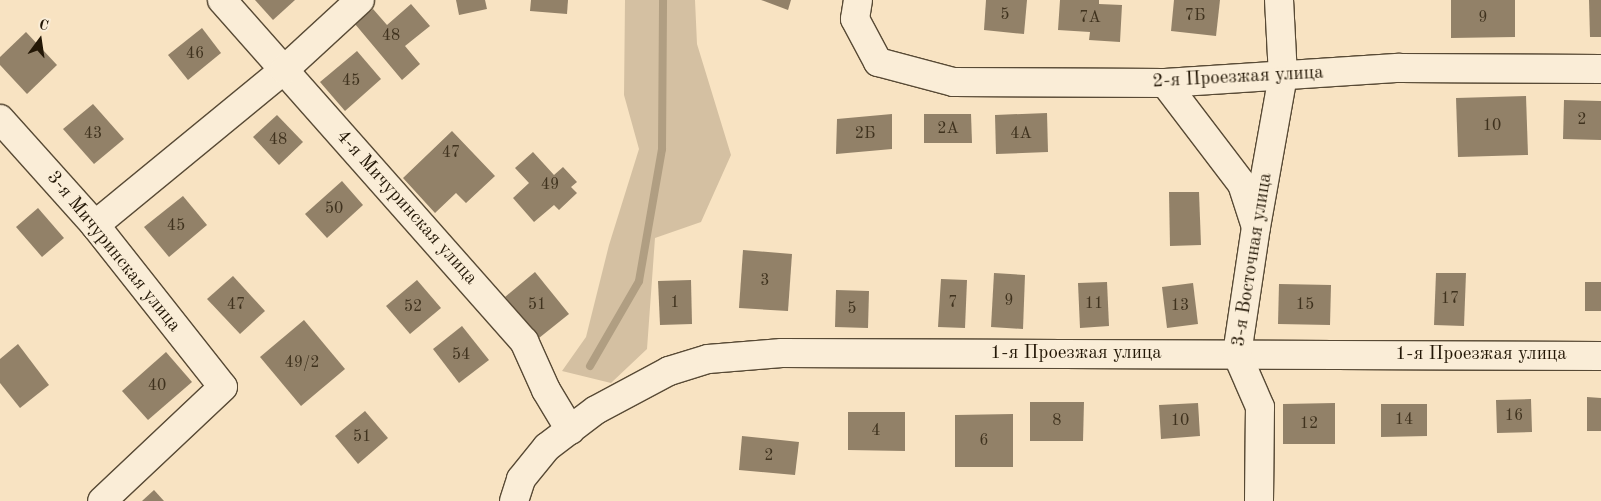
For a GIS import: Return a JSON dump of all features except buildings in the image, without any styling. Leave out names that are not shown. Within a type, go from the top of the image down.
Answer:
[{"type":"street","name":"4-я Мичуринская улица","points":[[222,0],[524,341],[546,390],[570,430]]},
{"type":"street","points":[[95,225],[284,70],[360,0]]},
{"type":"street","name":"2-я Проезжая улица","points":[[858,0],[854,19],[878,62],[953,82],[1165,83],[1400,68],[1601,69]]},
{"type":"street","name":"3-я Восточная улица","points":[[1259,501],[1260,407],[1237,354],[1256,227],[1283,76],[1279,0]]},
{"type":"street","points":[[1165,83],[1242,184],[1256,227]]},
{"type":"street","name":"3-я Мичуринская улица","points":[[0,119],[95,225],[223,388],[102,501]]},
{"type":"street","name":"1-я Проезжая улица","points":[[514,501],[521,479],[547,447],[596,410],[669,371],[708,359],[782,353],[1601,356]]},
{"type":"shaded area","points":[[625,0],[695,0],[697,44],[731,155],[701,222],[655,238],[647,349],[611,383],[562,371],[586,337],[609,245],[639,149],[624,95]]},
{"type":"waterway","points":[[590,366],[639,281],[662,149],[663,0]]}]
